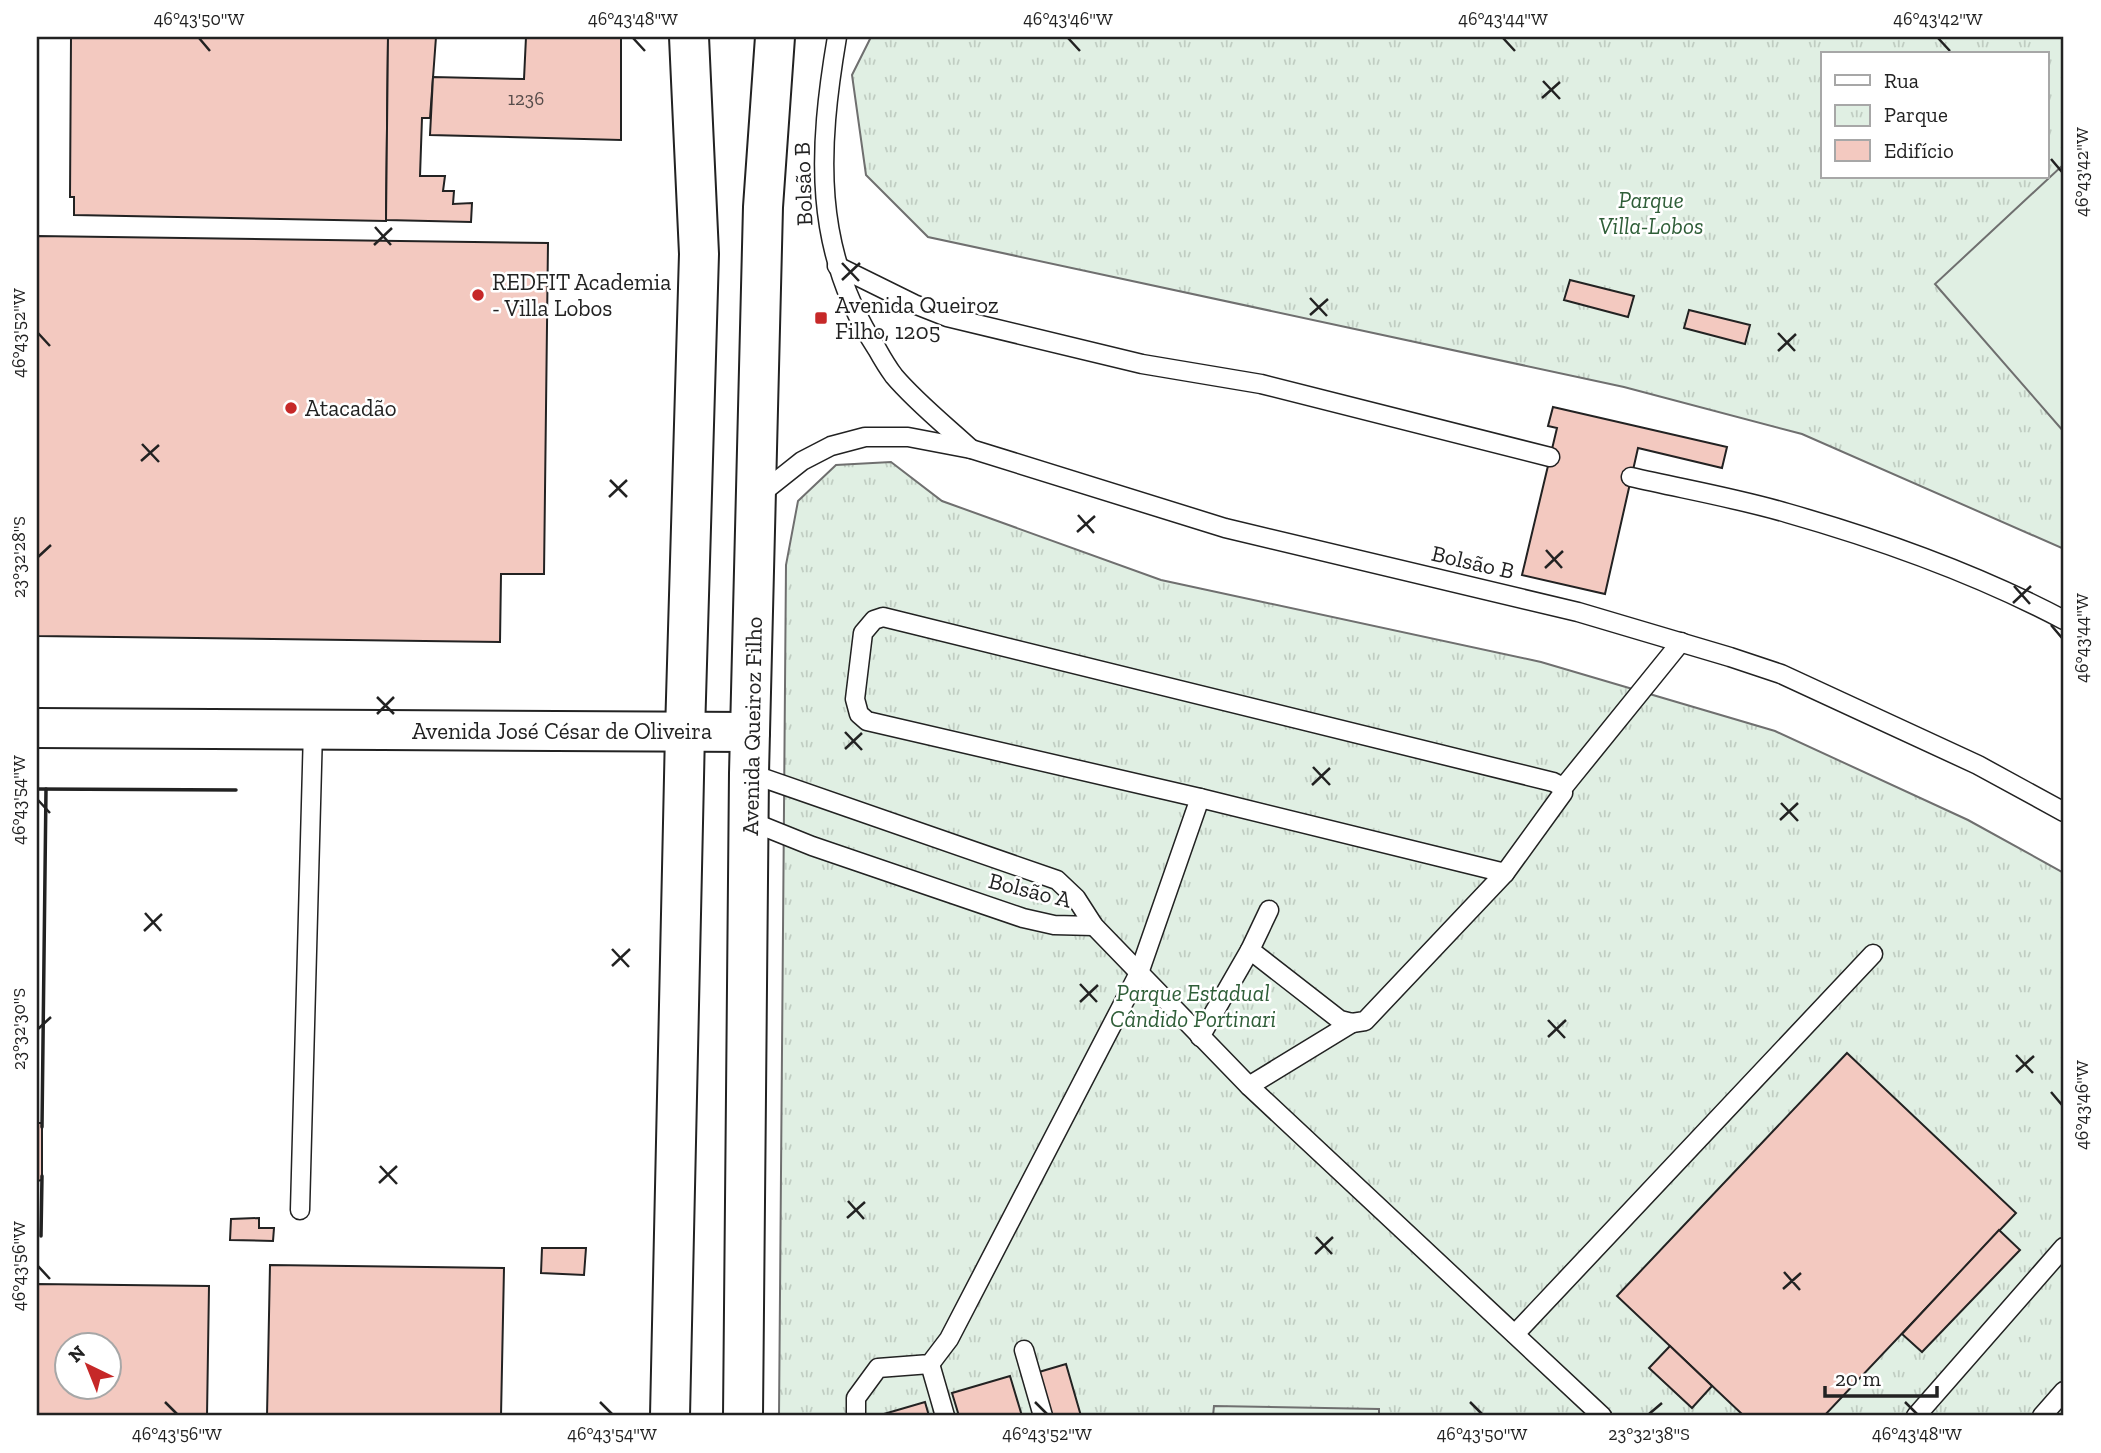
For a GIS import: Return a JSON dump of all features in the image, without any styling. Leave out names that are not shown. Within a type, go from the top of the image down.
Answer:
[{"type":"main road","points":[[670,1416],[699,254],[689,37]]},
{"type":"main road","name":"Avenida Queiroz Filho","points":[[743,1416],[749,773],[758,496],[763,207],[775,37]]},
{"type":"main road","name":"Avenida José César de Oliveira","points":[[37,728],[750,732]]},
{"type":"lane","name":"Bolsão B","points":[[837,37],[826,118],[824,196],[837,266],[860,323],[894,376],[971,449]]},
{"type":"lane","points":[[837,266],[947,317],[1142,364],[1261,384],[1550,457]]},
{"type":"lane","name":"Bolsão B","points":[[758,496],[802,461],[831,446],[865,438],[908,436],[971,449],[1225,528],[1566,609],[1781,674],[1978,765],[2064,812]]},
{"type":"lane","points":[[1631,477],[1786,513],[1887,545],[1972,577],[2064,620]]},
{"type":"lane","points":[[1505,873],[1200,798],[867,721],[859,714],[855,699],[863,633],[874,620],[883,617],[1553,782],[1562,789]]},
{"type":"lane","points":[[1249,1086],[1352,1024],[1365,1021],[1505,873],[1563,793],[1562,789],[1681,642]]},
{"type":"lane","points":[[300,1210],[313,730]]},
{"type":"lane","name":"Bolsão A","points":[[749,773],[1057,880],[1076,898],[1094,926]]},
{"type":"lane","points":[[856,1416],[856,1398],[878,1368],[930,1364],[949,1339],[1139,973],[1200,798]]},
{"type":"lane","name":"Bolsão A","points":[[750,821],[812,846],[1023,918],[1054,925],[1094,926]]},
{"type":"lane","points":[[1200,1037],[1250,950],[1269,910]]},
{"type":"lane","points":[[1094,926],[1249,1086],[1602,1416]]},
{"type":"lane","points":[[1250,950],[1340,1020],[1352,1024]]},
{"type":"lane","points":[[1514,1334],[1873,954]]},
{"type":"lane","points":[[1916,1416],[2064,1247]]},
{"type":"lane","points":[[1024,1350],[1043,1416]]},
{"type":"lane","points":[[930,1364],[945,1416]]},
{"type":"lane","points":[[2042,1416],[2064,1391]]},
{"type":"green space","name":"Parque Villa-Lobos","points":[[871,37],[2064,37],[2064,549],[1802,434],[1624,387],[928,237],[866,175],[852,75]]},
{"type":"green space","points":[[2064,164],[2064,432],[1935,284]]},
{"type":"green space","name":"Parque Estadual Cândido Portinari","points":[[891,462],[942,501],[1161,580],[1541,662],[1775,731],[1968,820],[2064,873],[2064,1416],[779,1416],[786,565],[798,501],[836,465]]},
{"type":"green space","points":[[1214,1406],[1379,1409],[1379,1416],[1213,1416]]},
{"type":"building","points":[[71,37],[388,37],[386,221],[74,215],[74,197],[70,197]]},
{"type":"building","points":[[388,37],[436,37],[430,118],[422,118],[420,176],[445,176],[443,191],[454,191],[453,204],[472,203],[471,222],[386,220]]},
{"type":"building","points":[[526,37],[621,37],[621,140],[430,135],[433,77],[524,79]]},
{"type":"building","name":"Atacadão","points":[[37,236],[548,243],[544,574],[501,574],[500,642],[37,636]]},
{"type":"building","points":[[1570,280],[1634,296],[1628,317],[1564,300]]},
{"type":"building","points":[[1689,310],[1750,325],[1745,344],[1684,328]]},
{"type":"building","points":[[1553,407],[1727,447],[1722,468],[1638,448],[1605,594],[1522,575],[1557,428],[1548,426]]},
{"type":"building","points":[[1847,1053],[2016,1213],[1824,1416],[1744,1416],[1617,1296]]},
{"type":"building","points":[[37,1123],[42,1123],[42,1180],[37,1181]]},
{"type":"building","points":[[259,1218],[259,1228],[274,1228],[273,1241],[230,1240],[231,1219]]},
{"type":"building","points":[[1999,1230],[2020,1250],[1922,1352],[1902,1334]]},
{"type":"building","points":[[542,1248],[586,1248],[584,1275],[541,1273]]},
{"type":"building","points":[[270,1265],[504,1268],[501,1416],[267,1416]]},
{"type":"building","points":[[37,1284],[209,1286],[207,1416],[37,1416]]},
{"type":"building","points":[[1670,1346],[1712,1386],[1692,1408],[1649,1368]]},
{"type":"building","points":[[1066,1364],[1081,1416],[1052,1416],[1039,1372]]},
{"type":"building","points":[[1010,1376],[1022,1416],[959,1416],[952,1393]]},
{"type":"building","points":[[925,1402],[929,1416],[877,1416]]},
{"type":"wall","points":[[37,789],[236,790]]},
{"type":"wall","points":[[42,1127],[46,789]]},
{"type":"wall","points":[[41,1236],[42,1176]]},
{"type":"place","name":"REDFIT Academia - Villa Lobos","points":[[478,295]]},
{"type":"place","name":"Avenida Queiroz Filho, 1205","points":[[821,318]]},
{"type":"place","name":"Atacadão","points":[[291,408]]}]
